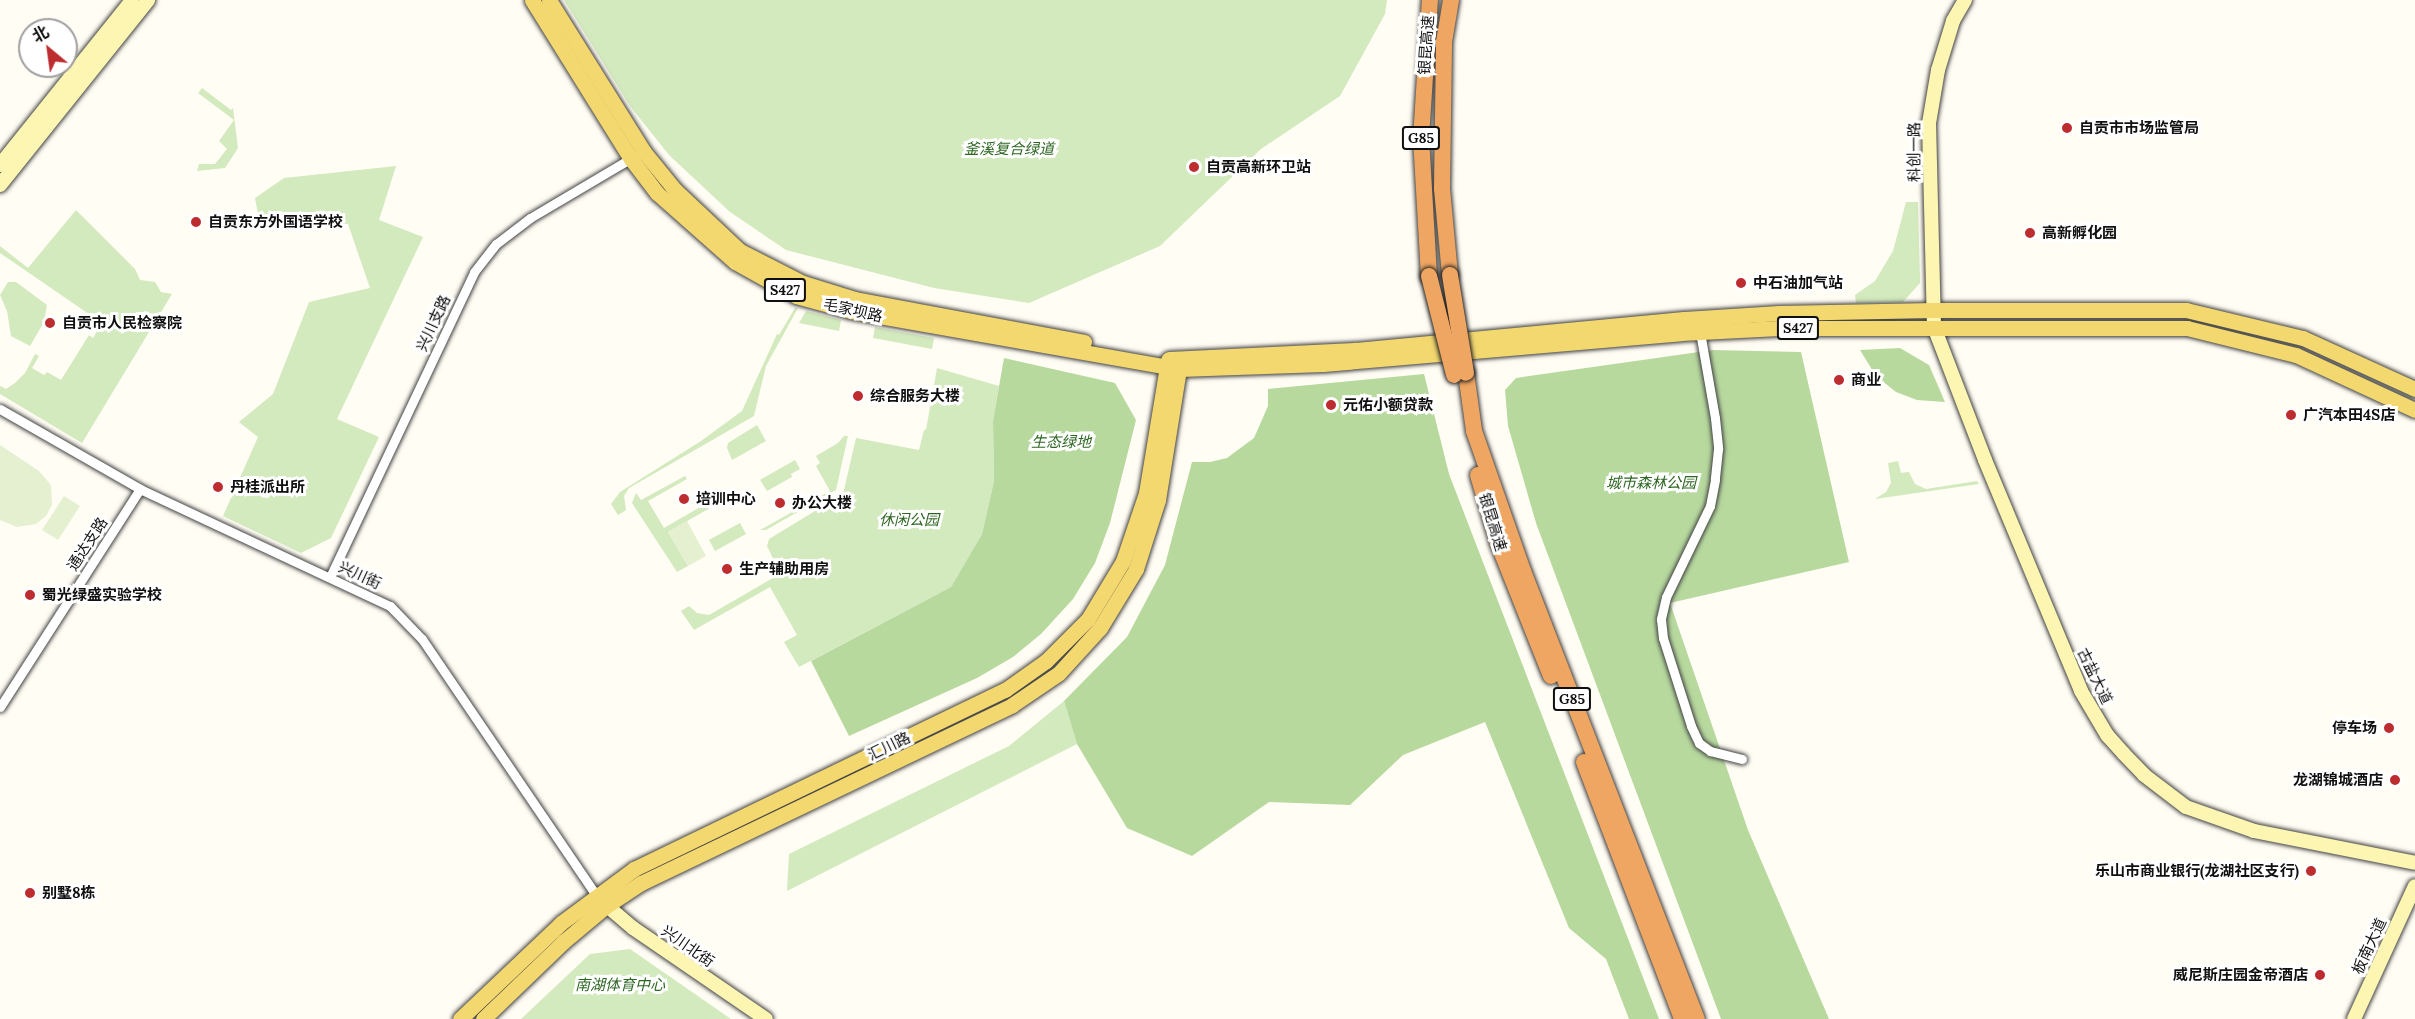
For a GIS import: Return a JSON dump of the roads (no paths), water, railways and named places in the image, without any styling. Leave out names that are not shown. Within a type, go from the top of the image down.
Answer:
[{"type":"highway","name":"银昆高速","points":[[1430,0],[1421,138],[1429,276],[1460,374],[1474,431],[1523,571],[1697,1019]]},
{"type":"highway","name":"银昆高速","points":[[1451,0],[1444,42],[1442,189],[1460,374],[1470,447],[1498,543],[1682,1019]]},
{"type":"main road","name":"毛家坝路","points":[[532,0],[637,155]]},
{"type":"main road","name":"毛家坝路","points":[[549,0],[657,192],[735,262],[795,296],[851,311],[1174,364]]},
{"type":"main road","name":"S427","points":[[1174,364],[1356,350],[1684,319],[1934,310],[2186,310],[2303,338],[2415,389]]},
{"type":"main road","name":"S427","points":[[1174,364],[1323,364],[1700,332],[1779,328],[2187,328],[2296,356],[2415,410]]},
{"type":"main road","name":"汇川路","points":[[483,1019],[634,869],[1005,690],[1046,662],[1088,619],[1123,561],[1146,493],[1174,364]]},
{"type":"main road","name":"汇川路","points":[[460,1019],[552,931],[601,901]]},
{"type":"street","points":[[0,165],[132,0]]},
{"type":"street","points":[[0,185],[148,0]]},
{"type":"street","name":"科创一路","points":[[1934,310],[1929,123],[1941,57],[1953,21],[1965,0]]},
{"type":"street","name":"兴川支路","points":[[330,578],[474,272],[496,244],[530,218],[637,155]]},
{"type":"street","name":"古盐大道","points":[[1934,310],[1934,327],[1985,460],[2081,691],[2107,735],[2144,775],[2186,807],[2212,818],[2300,842],[2415,863]]},
{"type":"street","points":[[1700,332],[1715,418],[1718,449],[1715,480],[1710,506],[1666,597],[1661,619],[1663,638],[1691,726],[1699,743],[1710,751],[1742,759]]},
{"type":"street","name":"兴川街","points":[[0,409],[140,489],[390,606],[408,621],[446,672],[601,901]]},
{"type":"street","name":"通达支路","points":[[0,708],[140,489]]},
{"type":"street","name":"板南大道","points":[[2354,1019],[2415,886]]},
{"type":"street","name":"兴川北街","points":[[601,901],[766,1019]]},
{"type":"place","name":"自贡市市场监管局","points":[[2067,128]]},
{"type":"place","name":"自贡高新环卫站","points":[[1194,167]]},
{"type":"place","name":"自贡东方外国语学校","points":[[196,222]]},
{"type":"place","name":"高新孵化园","points":[[2030,233]]},
{"type":"place","name":"中石油加气站","points":[[1741,283]]},
{"type":"place","name":"自贡市人民检察院","points":[[50,323]]},
{"type":"place","name":"商业","points":[[1839,380]]},
{"type":"place","name":"综合服务大楼","points":[[858,396]]},
{"type":"place","name":"元佑小额贷款","points":[[1331,405]]},
{"type":"place","name":"广汽本田4S店","points":[[2291,415]]},
{"type":"place","name":"丹桂派出所","points":[[218,487]]},
{"type":"place","name":"培训中心","points":[[684,499]]},
{"type":"place","name":"办公大楼","points":[[780,503]]},
{"type":"place","name":"生产辅助用房","points":[[727,569]]},
{"type":"place","name":"蜀光绿盛实验学校","points":[[30,595]]},
{"type":"place","name":"停车场","points":[[2389,728]]},
{"type":"place","name":"龙湖锦城酒店","points":[[2395,780]]},
{"type":"place","name":"乐山市商业银行(龙湖社区支行)","points":[[2311,871]]},
{"type":"place","name":"别墅8栋","points":[[30,893]]},
{"type":"place","name":"威尼斯庄园金帝酒店","points":[[2320,975]]},
{"type":"park label","name":"釜溪复合绿道","points":[[1009,149]]},
{"type":"park label","name":"生态绿地","points":[[1061,442]]},
{"type":"park label","name":"城市森林公园","points":[[1651,483]]},
{"type":"park label","name":"休闲公园","points":[[909,520]]},
{"type":"park label","name":"南湖体育中心","points":[[620,985]]}]
